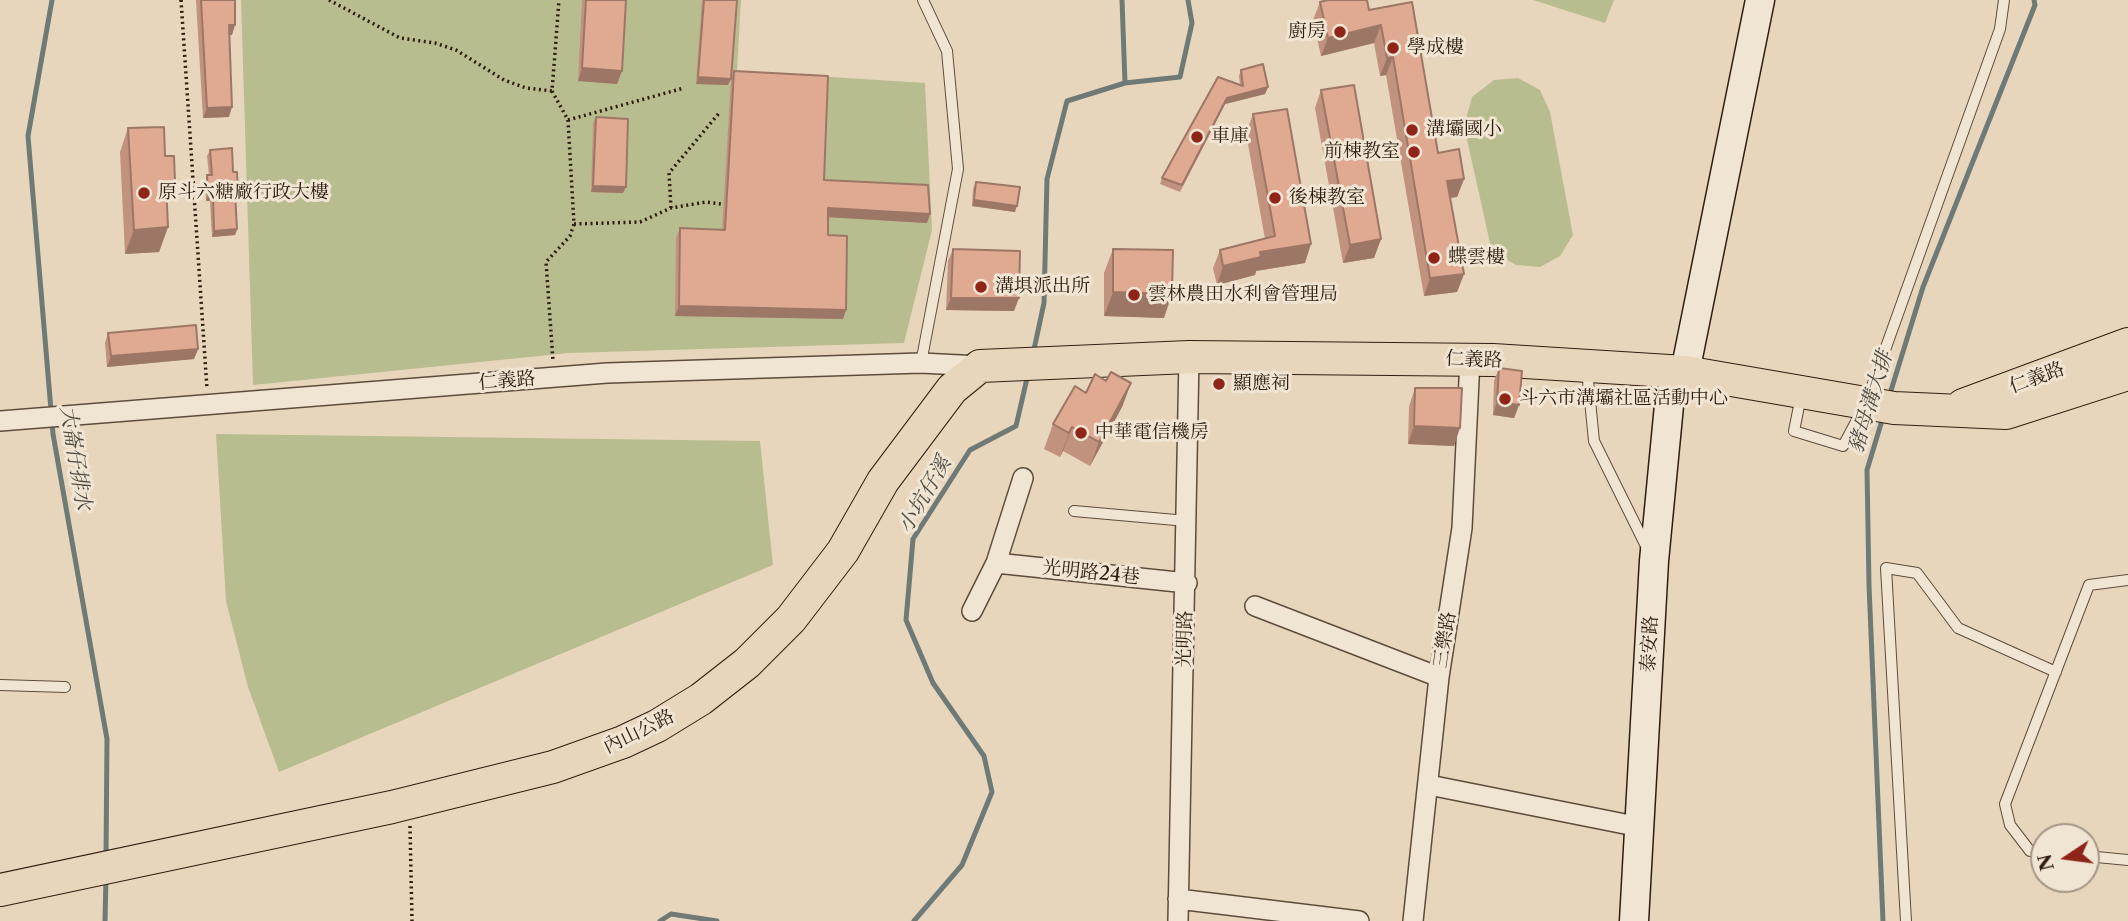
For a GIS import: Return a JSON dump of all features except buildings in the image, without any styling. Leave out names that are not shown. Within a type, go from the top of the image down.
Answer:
[{"type":"main road","name":"仁義路","points":[[1945,411],[2128,344]]},
{"type":"main road","name":"仁義路","points":[[980,366],[1189,357],[1470,359],[1587,364],[1685,372],[1880,406],[2006,413],[2128,374]]},
{"type":"main road","name":"內山公路","points":[[0,890],[409,803],[587,756],[634,737],[701,699],[747,663],[791,619],[843,551],[898,461],[952,389],[980,366]]},
{"type":"street","name":"泰安路","points":[[1634,921],[1654,561],[1670,395],[1685,372],[1760,0]]},
{"type":"street","name":"光明路","points":[[1178,921],[1187,583],[1189,357]]},
{"type":"street","name":"三樂路","points":[[1413,921],[1439,677],[1462,528],[1470,359]]},
{"type":"street","name":"仁義路","points":[[0,421],[555,377],[922,363],[980,366]]},
{"type":"street","points":[[972,611],[996,563],[1023,478]]},
{"type":"street","name":"光明路24巷","points":[[996,563],[1187,583]]},
{"type":"street","points":[[1255,606],[1439,677]]},
{"type":"street","points":[[1429,785],[1640,827]]},
{"type":"street","points":[[1178,899],[1359,921]]},
{"type":"lane","points":[[922,363],[958,169],[947,51],[923,0]]},
{"type":"lane","points":[[1801,392],[1794,431],[1843,446],[1880,406],[2000,29],[2004,0]]},
{"type":"lane","points":[[1587,364],[1594,441],[1654,561]]},
{"type":"lane","points":[[1074,511],[1188,521]]},
{"type":"lane","points":[[1906,921],[1886,568],[1917,573],[1958,628],[2056,672]]},
{"type":"lane","points":[[2030,851],[2010,825],[2005,804],[2089,585],[2128,580]]},
{"type":"lane","points":[[0,685],[65,687]]},
{"type":"lane","points":[[2100,857],[2128,860]]},
{"type":"path","points":[[181,0],[209,405]]},
{"type":"path","points":[[329,0],[400,38],[435,43],[456,50],[504,80],[526,88],[552,90]]},
{"type":"path","points":[[555,377],[546,262],[570,236],[574,224],[568,120],[552,90],[559,0]]},
{"type":"path","points":[[568,120],[684,88]]},
{"type":"path","points":[[671,208],[669,173],[720,112]]},
{"type":"path","points":[[574,224],[640,222],[671,208],[706,202],[721,204]]},
{"type":"path","points":[[409,803],[412,921]]},
{"type":"green space","points":[[241,0],[741,0],[737,71],[925,83],[932,230],[904,343],[569,353],[253,385]]},
{"type":"green space","points":[[1533,0],[1614,0],[1605,23]]},
{"type":"green space","points":[[1518,78],[1540,90],[1550,112],[1573,235],[1560,256],[1540,267],[1516,265],[1492,252],[1464,126],[1472,97],[1494,80]]},
{"type":"green space","points":[[216,434],[760,441],[773,565],[279,772],[248,687],[226,601]]},
{"type":"waterway","name":"大崙仔排水","points":[[52,0],[28,136],[53,434],[107,739],[106,857]]},
{"type":"waterway","points":[[1122,0],[1125,83]]},
{"type":"waterway","name":"小坑仔溪","points":[[1033,354],[1044,303],[1047,179],[1067,101],[1125,83],[1180,77],[1192,23],[1188,0]]},
{"type":"waterway","name":"豬母溝大排","points":[[1889,397],[1923,287],[2035,5],[2034,0]]},
{"type":"waterway","name":"小坑仔溪","points":[[914,921],[962,865],[992,792],[984,756],[933,683],[906,620],[913,539],[970,450],[1016,426],[1028,374]]},
{"type":"waterway","name":"豬母溝大排","points":[[1883,417],[1867,470],[1883,921]]},
{"type":"waterway","name":"大崙仔排水","points":[[105,921],[106,877]]},
{"type":"waterway","name":"小坑仔溪","points":[[660,921],[671,914],[717,921]]},
{"type":"place","name":"廚房","points":[[1340,32]]},
{"type":"place","name":"學成樓","points":[[1393,48]]},
{"type":"place","name":"溝壩國小","points":[[1412,130]]},
{"type":"place","name":"車庫","points":[[1197,137]]},
{"type":"place","name":"前棟教室","points":[[1414,152]]},
{"type":"place","name":"原斗六糖廠行政大樓","points":[[144,193]]},
{"type":"place","name":"後棟教室","points":[[1275,198]]},
{"type":"place","name":"蝶雲樓","points":[[1434,258]]},
{"type":"place","name":"溝埧派出所","points":[[981,287]]},
{"type":"place","name":"雲林農田水利會管理局","points":[[1134,295]]},
{"type":"place","name":"顯應祠","points":[[1219,384]]},
{"type":"place","name":"斗六市溝壩社區活動中心","points":[[1505,399]]},
{"type":"place","name":"中華電信機房","points":[[1081,433]]}]
